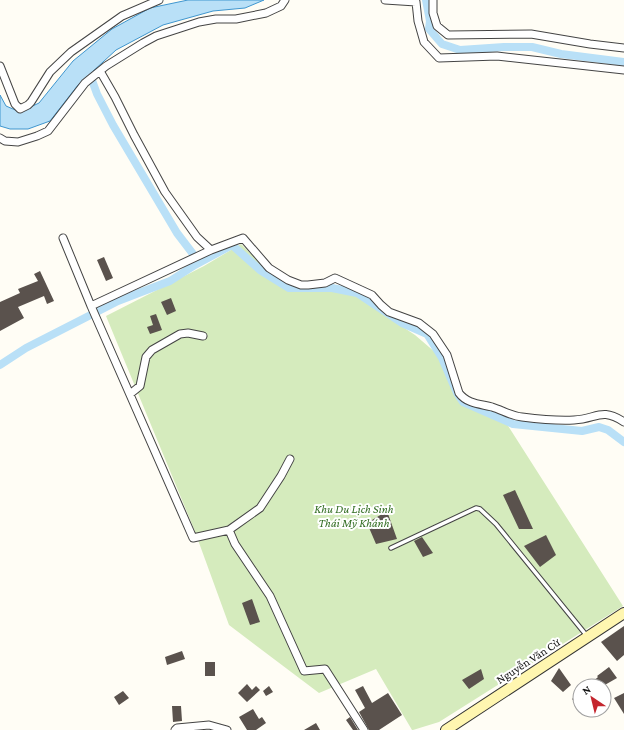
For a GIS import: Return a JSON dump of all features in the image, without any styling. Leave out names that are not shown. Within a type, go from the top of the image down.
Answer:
[{"type":"main road","name":"Nguyễn Văn Cừ","points":[[446,730],[624,613]]},
{"type":"street","points":[[0,66],[15,104],[20,109],[24,108],[28,106],[35,98],[50,72],[71,52],[122,16],[159,0]]},
{"type":"street","points":[[0,138],[18,142],[45,132],[51,128],[85,83],[143,43],[163,33],[199,22],[216,19],[236,19],[266,13],[281,6],[284,0]]},
{"type":"street","points":[[385,0],[416,2],[418,21],[424,42],[439,58],[497,56],[624,70]]},
{"type":"street","points":[[433,0],[433,13],[437,26],[448,35],[530,34],[624,48]]},
{"type":"street","points":[[99,73],[121,107],[134,135],[165,192],[177,207],[207,252]]},
{"type":"street","points":[[63,238],[96,319],[193,538],[229,530],[260,508],[281,476],[290,459]]},
{"type":"street","points":[[91,306],[207,252],[242,238],[269,268],[296,284],[308,285],[322,283],[335,278],[372,295],[389,312],[419,322],[432,334],[447,355],[459,393],[469,402],[494,408],[517,417],[574,420],[605,414],[612,415],[624,422]]},
{"type":"street","points":[[130,394],[140,386],[146,356],[152,350],[180,334],[188,333],[203,336]]},
{"type":"street","points":[[229,530],[235,544],[270,596],[304,671],[325,670],[364,730]]},
{"type":"street","points":[[176,730],[177,728],[208,725],[227,730]]},
{"type":"lane","points":[[391,548],[476,508],[480,509],[496,524],[588,637]]},
{"type":"green space","name":"Khu Du Lịch Sinh Thái Mỹ Khánh","points":[[241,244],[288,290],[347,290],[415,335],[436,353],[460,403],[505,421],[623,606],[439,722],[413,730],[376,669],[319,693],[229,625],[194,529],[106,316],[204,266]]},
{"type":"water","points":[[188,0],[264,0],[245,8],[213,11],[163,25],[116,50],[78,85],[50,121],[28,129],[10,129],[0,126],[0,95],[6,106],[20,112],[39,103],[73,61],[112,29],[150,8]]},
{"type":"building","points":[[104,257],[113,278],[106,281],[97,260]]},
{"type":"building","points":[[40,271],[54,301],[47,304],[44,296],[18,307],[24,318],[0,331],[0,302],[20,293],[18,289],[38,281],[34,274]]},
{"type":"building","points":[[171,298],[176,311],[167,315],[161,302]]},
{"type":"building","points":[[156,314],[162,330],[150,334],[147,327],[153,325],[150,316]]},
{"type":"building","points":[[515,490],[533,529],[519,529],[503,495]]},
{"type":"building","points":[[387,511],[397,539],[376,544],[367,523]]},
{"type":"building","points":[[546,535],[556,555],[540,567],[524,546]]},
{"type":"building","points":[[422,537],[433,553],[423,557],[414,541]]},
{"type":"building","points":[[252,599],[260,622],[250,625],[242,603]]},
{"type":"building","points":[[624,626],[624,655],[617,661],[601,642]]},
{"type":"building","points":[[182,651],[185,659],[167,665],[165,657]]},
{"type":"building","points":[[205,662],[215,662],[215,676],[205,676]]},
{"type":"building","points":[[609,667],[617,678],[612,681],[612,678],[597,678],[597,676]]},
{"type":"building","points":[[559,668],[571,685],[563,692],[551,681]]},
{"type":"building","points":[[481,669],[484,679],[469,689],[462,680]]},
{"type":"building","points":[[247,684],[252,690],[256,686],[260,690],[247,702],[238,693]]},
{"type":"building","points":[[269,686],[273,692],[266,696],[263,691]]},
{"type":"building","points":[[363,686],[372,703],[388,693],[402,715],[379,730],[369,730],[359,712],[365,708],[355,690]]},
{"type":"building","points":[[123,691],[129,698],[119,705],[114,697]]},
{"type":"building","points":[[624,693],[624,714],[614,698]]},
{"type":"building","points":[[172,706],[181,706],[182,721],[173,722]]},
{"type":"building","points":[[253,709],[259,719],[262,717],[266,723],[256,730],[247,730],[239,717]]},
{"type":"building","points":[[350,717],[358,730],[353,730],[346,720]]},
{"type":"building","points":[[316,723],[320,730],[304,730]]},
{"type":"waterway","points":[[426,0],[430,21],[429,29],[442,44],[460,50],[532,47],[561,54],[624,62]]},
{"type":"waterway","points":[[0,365],[26,348],[118,301],[170,281],[195,265],[193,254],[177,233],[113,125],[97,94],[89,72]]},
{"type":"waterway","points":[[195,265],[232,245],[260,270],[289,288],[332,288],[357,293],[402,323],[427,334],[442,358],[457,393],[463,402],[513,424],[582,431],[599,427],[608,430],[624,442]]}]
